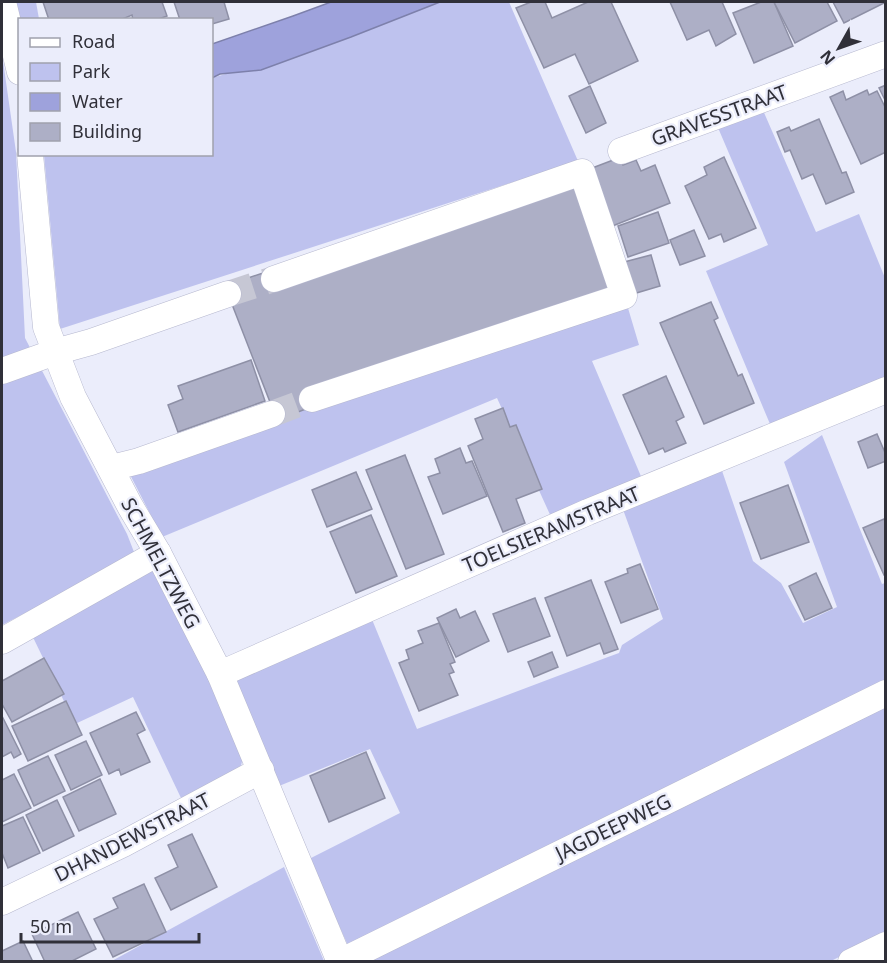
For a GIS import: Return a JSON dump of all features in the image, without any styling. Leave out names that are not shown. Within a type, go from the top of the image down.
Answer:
[{"type":"street","points":[[3,2],[18,64]]},
{"type":"street","name":"GRAVESSTRAAT","points":[[621,151],[885,54]]},
{"type":"street","name":"SCHMELTZWEG","points":[[30,156],[46,327],[73,397],[130,506],[158,553],[220,675],[340,962]]},
{"type":"street","points":[[274,279],[582,172],[624,296],[312,399]]},
{"type":"street","points":[[2,371],[228,294]]},
{"type":"street","name":"TOELSIERAMSTRAAT","points":[[220,675],[588,512],[885,390]]},
{"type":"street","points":[[111,468],[139,461],[272,414]]},
{"type":"street","points":[[2,641],[158,553]]},
{"type":"street","name":"JAGDEEPWEG","points":[[340,962],[885,693]]},
{"type":"street","name":"DHANDEWSTRAAT","points":[[2,902],[123,844],[261,770]]},
{"type":"street","points":[[851,962],[885,945]]},
{"type":"green space","points":[[14,2],[36,2],[39,18],[19,18]]},
{"type":"green space","points":[[440,2],[509,2],[578,161],[60,329],[44,156],[213,156],[213,78],[351,37]]},
{"type":"green space","points":[[2,54],[16,152],[25,338],[127,534],[134,552],[130,559],[2,625]]},
{"type":"green space","points":[[762,108],[816,232],[859,214],[885,278],[885,377],[770,424],[706,271],[768,245],[716,123]]},
{"type":"green space","points":[[625,298],[639,345],[592,361],[643,481],[552,519],[497,398],[162,537],[123,461]]},
{"type":"green space","points":[[822,435],[882,584],[885,583],[885,934],[831,961],[355,961],[309,859],[400,813],[370,749],[279,786],[235,683],[239,675],[371,617],[417,729],[619,653],[622,645],[663,619],[621,504],[719,462],[753,561],[781,583],[803,623],[837,607],[784,462]]},
{"type":"green space","points":[[149,570],[157,574],[243,757],[239,769],[233,775],[220,783],[181,798],[133,697],[75,724],[29,629]]},
{"type":"green space","points":[[284,867],[324,961],[110,962]]},
{"type":"water","points":[[331,2],[440,2],[261,70],[220,74],[213,78],[213,44]]},
{"type":"building","points":[[43,2],[162,2],[167,16],[162,18],[133,18],[132,15],[125,18],[48,18]]},
{"type":"building","points":[[174,2],[224,2],[229,19],[213,24],[213,18],[179,18]]},
{"type":"building","points":[[531,2],[545,2],[552,18],[588,2],[611,2],[638,61],[589,84],[575,54],[544,68],[516,8]]},
{"type":"building","points":[[670,2],[722,2],[736,34],[716,46],[709,30],[687,40]]},
{"type":"building","points":[[761,2],[774,2],[793,46],[754,63],[733,13]]},
{"type":"building","points":[[774,2],[827,2],[837,21],[795,43]]},
{"type":"building","points":[[833,2],[886,2],[844,23]]},
{"type":"building","points":[[886,85],[886,102],[879,88]]},
{"type":"building","points":[[590,86],[606,123],[586,133],[569,96]]},
{"type":"building","points":[[867,90],[869,95],[877,91],[886,109],[886,152],[861,164],[830,97],[843,91],[846,100]]},
{"type":"building","points":[[819,119],[842,173],[846,172],[854,192],[826,204],[813,174],[802,179],[790,150],[785,152],[777,132],[789,127],[791,131]]},
{"type":"building","points":[[621,157],[623,165],[636,160],[641,171],[655,165],[670,203],[610,227],[587,170]]},
{"type":"building","points":[[724,157],[756,228],[724,242],[721,234],[709,239],[685,186],[707,175],[704,167]]},
{"type":"building","points":[[580,182],[612,292],[277,420],[228,294],[227,285]]},
{"type":"building","points":[[658,212],[669,243],[628,257],[618,226]]},
{"type":"building","points":[[694,230],[705,256],[680,265],[670,240]]},
{"type":"building","points":[[651,255],[660,286],[633,294],[624,262]]},
{"type":"building","points":[[711,302],[718,318],[714,320],[738,376],[742,374],[754,403],[704,424],[660,323]]},
{"type":"building","points":[[251,360],[265,401],[178,432],[168,405],[183,399],[178,386]]},
{"type":"building","points":[[666,376],[684,417],[676,421],[686,443],[665,452],[663,448],[649,454],[623,395]]},
{"type":"building","points":[[503,408],[510,427],[516,425],[542,489],[516,499],[525,523],[503,532],[468,446],[483,439],[475,419]]},
{"type":"building","points":[[877,434],[886,455],[886,461],[868,468],[858,442]]},
{"type":"building","points":[[460,448],[466,463],[472,461],[487,496],[443,514],[428,477],[440,473],[435,459]]},
{"type":"building","points":[[405,455],[444,554],[406,569],[366,470]]},
{"type":"building","points":[[356,472],[372,509],[327,527],[312,490]]},
{"type":"building","points":[[788,485],[809,542],[761,559],[740,503]]},
{"type":"building","points":[[371,515],[397,576],[356,593],[330,532]]},
{"type":"building","points":[[884,519],[886,523],[886,574],[884,575],[863,528]]},
{"type":"building","points":[[640,564],[658,609],[621,623],[605,582],[628,573],[627,569]]},
{"type":"building","points":[[816,573],[832,608],[805,620],[789,586]]},
{"type":"building","points":[[591,580],[618,649],[604,654],[600,643],[567,656],[545,598]]},
{"type":"building","points":[[535,598],[550,636],[508,652],[493,614]]},
{"type":"building","points":[[456,609],[460,618],[475,611],[489,641],[456,657],[437,618]]},
{"type":"building","points":[[439,623],[455,662],[450,664],[454,672],[449,674],[458,695],[419,711],[399,663],[409,659],[406,650],[423,643],[418,631]]},
{"type":"building","points":[[552,652],[558,667],[534,677],[528,662]]},
{"type":"building","points":[[44,658],[64,694],[12,722],[2,704],[2,681]]},
{"type":"building","points":[[66,701],[82,735],[28,761],[12,726]]},
{"type":"building","points":[[136,712],[145,730],[137,734],[150,762],[121,775],[119,769],[109,774],[90,733]]},
{"type":"building","points":[[2,716],[21,754],[14,758],[11,752],[2,757]]},
{"type":"building","points":[[86,741],[102,775],[71,790],[55,755]]},
{"type":"building","points":[[366,752],[385,798],[329,822],[310,776]]},
{"type":"building","points":[[48,756],[65,791],[34,806],[18,770]]},
{"type":"building","points":[[14,774],[31,808],[2,822],[2,780]]},
{"type":"building","points":[[100,779],[116,814],[79,831],[63,797]]},
{"type":"building","points":[[57,800],[74,836],[43,851],[26,815]]},
{"type":"building","points":[[23,817],[40,853],[8,868],[2,853],[2,826]]},
{"type":"building","points":[[192,834],[217,887],[171,910],[155,878],[178,867],[168,845]]},
{"type":"building","points":[[144,884],[166,932],[113,957],[94,919],[118,908],[113,898]]},
{"type":"building","points":[[78,912],[96,949],[70,962],[45,962],[32,934]]},
{"type":"building","points":[[23,941],[33,962],[2,962],[2,951]]},
{"type":"tunnel","points":[[228,294],[274,279]]},
{"type":"tunnel","points":[[272,414],[312,399]]}]
